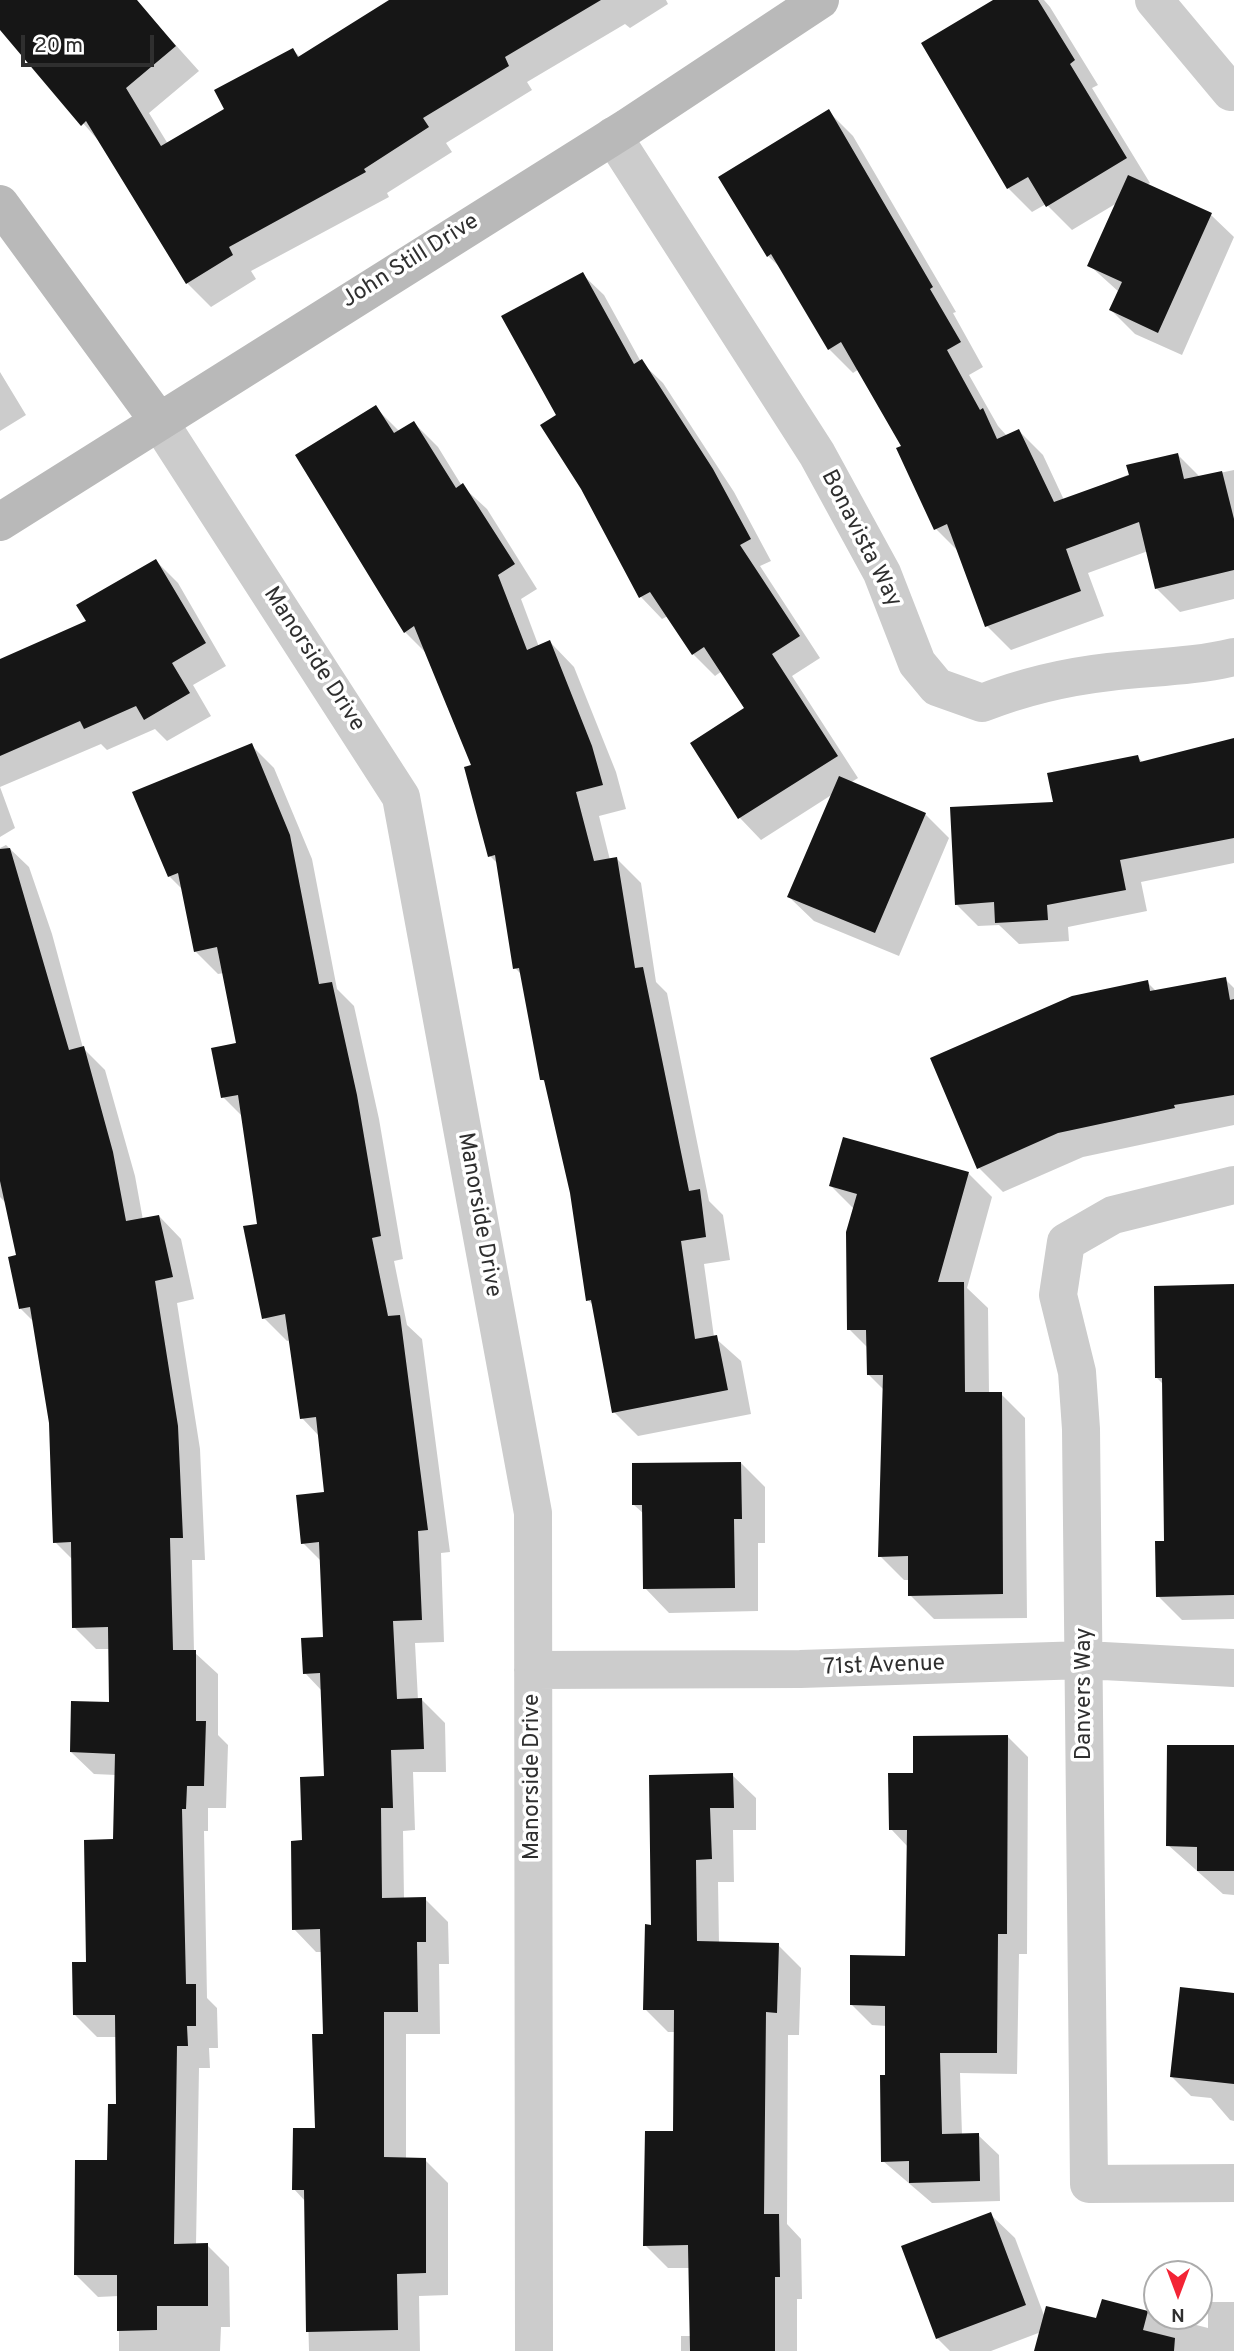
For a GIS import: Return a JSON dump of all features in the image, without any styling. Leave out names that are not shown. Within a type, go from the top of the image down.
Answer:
[{"type":"street","name":"John Still Drive","points":[[0,522],[158,420],[613,136],[820,0]]},
{"type":"street","points":[[1154,0],[1231,92]]},
{"type":"street","name":"Bonavista Way","points":[[613,136],[817,453],[882,573],[917,663],[937,687],[982,703],[1022,687],[1107,672],[1212,663],[1234,657]]},
{"type":"street","name":"Manorside Drive","points":[[0,204],[158,420],[401,797],[533,1513],[534,2351]]},
{"type":"street","name":"Danvers Way","points":[[1234,1185],[1113,1214],[1066,1242],[1058,1295],[1077,1372],[1081,1429],[1089,2184],[1234,2183]]},
{"type":"street","name":"71st Avenue","points":[[533,1670],[800,1669],[1085,1660],[1234,1668]]},
{"type":"building","points":[[0,0],[137,0],[176,46],[126,88],[161,146],[224,109],[214,90],[293,48],[298,57],[389,0],[601,0],[505,57],[509,66],[423,118],[429,127],[364,169],[366,172],[229,247],[233,255],[186,284],[86,121],[81,126],[0,30]]},
{"type":"building","points":[[993,0],[1038,0],[1075,60],[1070,64],[1127,158],[1046,207],[1028,177],[1007,189],[921,43]]},
{"type":"building","points":[[829,109],[933,287],[930,289],[961,342],[947,350],[980,410],[983,408],[997,439],[1019,429],[1054,502],[1129,475],[1126,465],[1178,453],[1184,479],[1222,471],[1234,519],[1234,570],[1155,589],[1139,522],[1066,549],[1081,591],[985,627],[947,524],[934,530],[896,448],[901,446],[841,342],[828,350],[771,254],[767,257],[718,177]]},
{"type":"building","points":[[1128,175],[1212,213],[1158,333],[1109,310],[1122,282],[1087,266]]},
{"type":"building","points":[[583,272],[634,364],[642,359],[713,469],[751,539],[740,545],[800,636],[772,654],[838,756],[738,819],[690,743],[744,708],[704,647],[692,655],[650,592],[639,598],[581,489],[540,425],[556,415],[501,316]]},
{"type":"building","points":[[376,405],[394,433],[414,421],[456,488],[463,483],[515,564],[498,575],[527,650],[550,640],[592,746],[603,785],[576,792],[594,861],[617,857],[635,968],[643,967],[689,1191],[700,1189],[706,1237],[681,1241],[695,1339],[717,1335],[728,1390],[612,1413],[591,1300],[586,1301],[570,1193],[544,1080],[540,1080],[519,968],[513,969],[495,855],[488,857],[464,767],[471,765],[414,626],[404,633],[295,455]]},
{"type":"building","points":[[156,559],[206,643],[172,663],[190,693],[144,720],[136,706],[84,729],[80,721],[0,756],[0,659],[86,621],[76,605]]},
{"type":"building","points":[[1234,738],[1234,838],[1120,860],[1126,890],[1047,905],[1048,920],[995,923],[994,902],[955,905],[950,807],[1053,802],[1047,773],[1138,755],[1140,762]]},
{"type":"building","points":[[252,743],[290,835],[319,984],[332,982],[357,1095],[381,1236],[372,1238],[388,1316],[400,1315],[428,1530],[418,1531],[422,1620],[393,1621],[397,1699],[422,1698],[424,1749],[391,1750],[393,1808],[381,1808],[382,1898],[426,1897],[426,1942],[417,1942],[418,2012],[384,2012],[384,2157],[426,2158],[426,2273],[397,2274],[398,2330],[306,2332],[304,2190],[292,2190],[293,2128],[315,2128],[312,2034],[323,2034],[320,1929],[292,1930],[291,1841],[302,1840],[300,1777],[324,1776],[320,1673],[303,1674],[301,1638],[323,1637],[319,1542],[301,1544],[296,1495],[324,1492],[316,1417],[300,1419],[285,1314],[262,1319],[243,1226],[257,1224],[238,1095],[221,1098],[211,1048],[236,1043],[217,947],[194,952],[178,873],[168,877],[132,792]]},
{"type":"building","points":[[839,776],[926,813],[875,933],[787,897]]},
{"type":"building","points":[[10,848],[69,1050],[84,1046],[113,1152],[126,1221],[159,1215],[173,1277],[155,1281],[178,1426],[183,1538],[170,1538],[173,1650],[196,1650],[196,1721],[206,1721],[204,1786],[187,1786],[186,1809],[182,1809],[186,1984],[196,1984],[196,2026],[187,2026],[188,2046],[177,2046],[174,2244],[208,2243],[208,2306],[157,2306],[157,2330],[117,2331],[117,2275],[74,2275],[75,2160],[107,2160],[108,2104],[116,2104],[115,2015],[73,2015],[72,1962],[86,1962],[84,1840],[113,1839],[115,1754],[70,1752],[71,1701],[109,1702],[108,1627],[72,1628],[71,1542],[53,1543],[49,1423],[30,1307],[19,1309],[8,1257],[16,1255],[0,1181],[0,849]]},
{"type":"building","points":[[1226,977],[1230,1000],[1234,999],[1234,1095],[1174,1105],[1175,1108],[1058,1133],[977,1169],[930,1058],[1072,996],[1148,980],[1150,991]]},
{"type":"building","points":[[843,1137],[969,1172],[938,1282],[964,1282],[965,1392],[1002,1392],[1003,1594],[908,1596],[908,1556],[878,1557],[883,1375],[867,1375],[866,1330],[847,1330],[846,1232],[857,1194],[829,1186]]},
{"type":"building","points":[[1234,1284],[1234,1595],[1156,1597],[1155,1541],[1164,1541],[1162,1378],[1155,1378],[1154,1286]]},
{"type":"building","points":[[741,1462],[742,1519],[734,1519],[735,1588],[643,1589],[642,1505],[632,1505],[632,1463]]},
{"type":"building","points":[[1008,1735],[1007,1934],[998,1934],[997,2053],[940,2053],[942,2134],[979,2133],[980,2181],[909,2183],[909,2161],[881,2162],[880,2075],[885,2075],[885,2006],[850,2005],[850,1955],[905,1956],[907,1830],[889,1830],[888,1773],[913,1773],[913,1736]]},
{"type":"building","points":[[1167,1745],[1234,1745],[1234,1871],[1197,1871],[1197,1847],[1166,1846]]},
{"type":"building","points":[[733,1773],[734,1808],[710,1808],[712,1859],[696,1860],[697,1941],[779,1943],[777,2013],[766,2012],[764,2214],[779,2214],[780,2277],[775,2277],[775,2351],[690,2351],[688,2245],[643,2246],[645,2131],[673,2131],[674,2010],[643,2010],[645,1924],[651,1925],[649,1775]]},
{"type":"building","points":[[1180,1987],[1234,1993],[1234,2084],[1170,2077]]},
{"type":"building","points":[[991,2212],[1026,2305],[936,2339],[901,2246]]},
{"type":"building","points":[[1102,2299],[1143,2310],[1143,2330],[1175,2338],[1174,2351],[1034,2351],[1046,2306],[1096,2318]]}]
